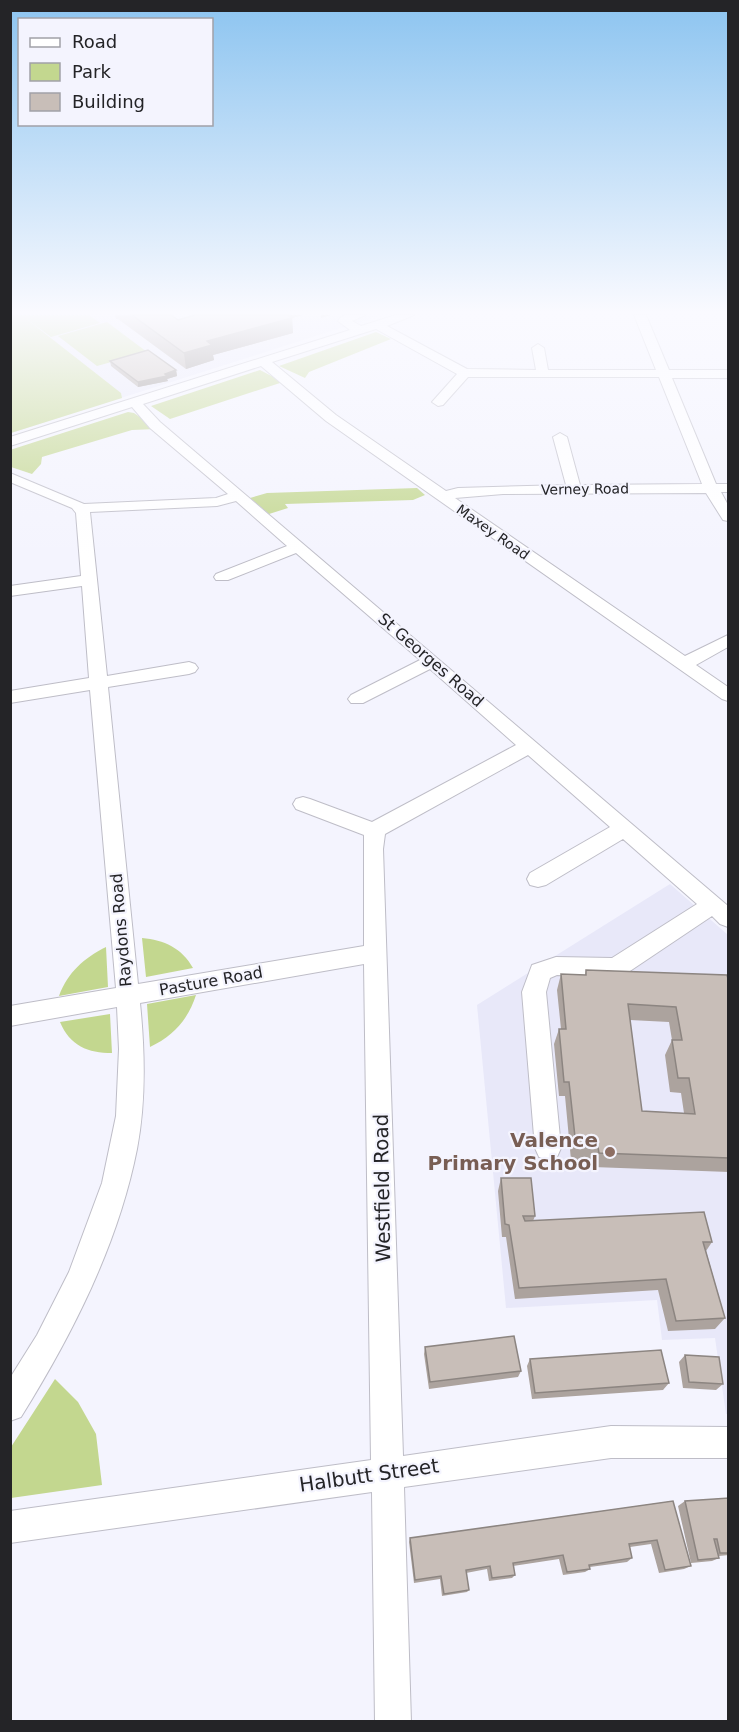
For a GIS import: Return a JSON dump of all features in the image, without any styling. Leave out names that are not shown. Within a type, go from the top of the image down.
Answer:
[{"type":"street","points":[[10,442],[153,396]]},
{"type":"street","name":"Maxey Road","points":[[305,396],[331,418],[442,497],[729,695]]},
{"type":"street","points":[[438,402],[444,396]]},
{"type":"street","points":[[672,396],[711,488],[729,517]]},
{"type":"street","name":"St Georges Road","points":[[134,402],[155,425],[720,911]]},
{"type":"street","points":[[560,437],[574,489]]},
{"type":"street","points":[[10,477],[82,508],[217,502],[238,496]]},
{"type":"street","name":"Verney Road","points":[[442,497],[458,492],[729,488]]},
{"type":"street","name":"Raydons Road","points":[[10,1406],[54,1335],[101,1229],[124,1147],[132,1081],[127,996],[82,508]]},
{"type":"street","points":[[222,577],[297,547]]},
{"type":"street","points":[[10,591],[89,580]]},
{"type":"street","points":[[684,664],[729,640]]},
{"type":"street","points":[[357,699],[432,661]]},
{"type":"street","points":[[10,697],[189,668]]},
{"type":"street","points":[[303,804],[375,831],[381,825],[530,746]]},
{"type":"street","points":[[538,879],[624,828]]},
{"type":"street","name":"Westfield Road","points":[[375,831],[373,849],[393,1722]]},
{"type":"street","points":[[548,1148],[534,992],[540,972],[556,966],[616,968],[720,911]]},
{"type":"street","name":"Pasture Road","points":[[10,1016],[376,952]]},
{"type":"street","name":"Halbutt Street","points":[[10,1527],[388,1474],[495,1456],[610,1442],[729,1442]]},
{"type":"shaded area","points":[[11,396],[128,396],[11,433]]},
{"type":"shaded area","name":"Valence Primary School","points":[[670,884],[728,935],[728,1414],[726,1414],[715,1338],[662,1340],[657,1300],[506,1308],[477,1005]]},
{"type":"green space","points":[[11,396],[122,396],[122,398],[11,433]]},
{"type":"green space","points":[[182,396],[241,396],[170,419],[151,406]]},
{"type":"green space","points":[[128,412],[134,413],[157,429],[132,430],[42,457],[41,464],[32,474],[11,467],[10,450]]},
{"type":"green space","points":[[417,488],[425,495],[413,500],[285,504],[288,508],[269,514],[250,498],[267,493]]},
{"type":"green space","points":[[142,938],[172,946],[189,961],[193,968],[146,977]]},
{"type":"green space","points":[[106,947],[108,987],[59,996],[72,973],[91,956]]},
{"type":"green space","points":[[196,995],[189,1012],[179,1026],[166,1038],[150,1047],[147,1004]]},
{"type":"green space","points":[[110,1014],[112,1053],[95,1052],[81,1046],[69,1037],[60,1022]]},
{"type":"green space","points":[[55,1379],[78,1402],[96,1434],[102,1485],[11,1498],[11,1447]]},
{"type":"building","points":[[586,970],[727,975],[729,982],[729,1158],[599,1153],[598,1147],[576,1146],[569,1082],[564,1082],[559,1029],[566,1029],[561,974],[586,975]],"holes":[[[628,1004],[676,1007],[682,1040],[672,1040],[678,1078],[689,1078],[695,1114],[642,1111]]]},
{"type":"building","points":[[501,1178],[531,1178],[535,1216],[523,1216],[525,1221],[704,1212],[712,1242],[703,1242],[725,1318],[676,1321],[666,1279],[519,1288],[509,1225],[505,1224]]},
{"type":"building","points":[[514,1336],[521,1371],[430,1382],[425,1347]]},
{"type":"building","points":[[661,1350],[669,1383],[535,1393],[530,1359]]},
{"type":"building","points":[[685,1355],[719,1357],[723,1384],[689,1382]]},
{"type":"building","points":[[729,1498],[729,1553],[720,1553],[717,1539],[714,1539],[719,1558],[698,1560],[685,1501]]},
{"type":"building","points":[[673,1501],[691,1566],[665,1570],[657,1540],[629,1544],[632,1558],[589,1565],[590,1569],[567,1572],[563,1555],[513,1563],[515,1575],[492,1578],[490,1566],[466,1570],[469,1590],[444,1594],[441,1576],[415,1580],[410,1538]]},
{"type":"place","name":"Valence Primary School","points":[[610,1152]]}]
